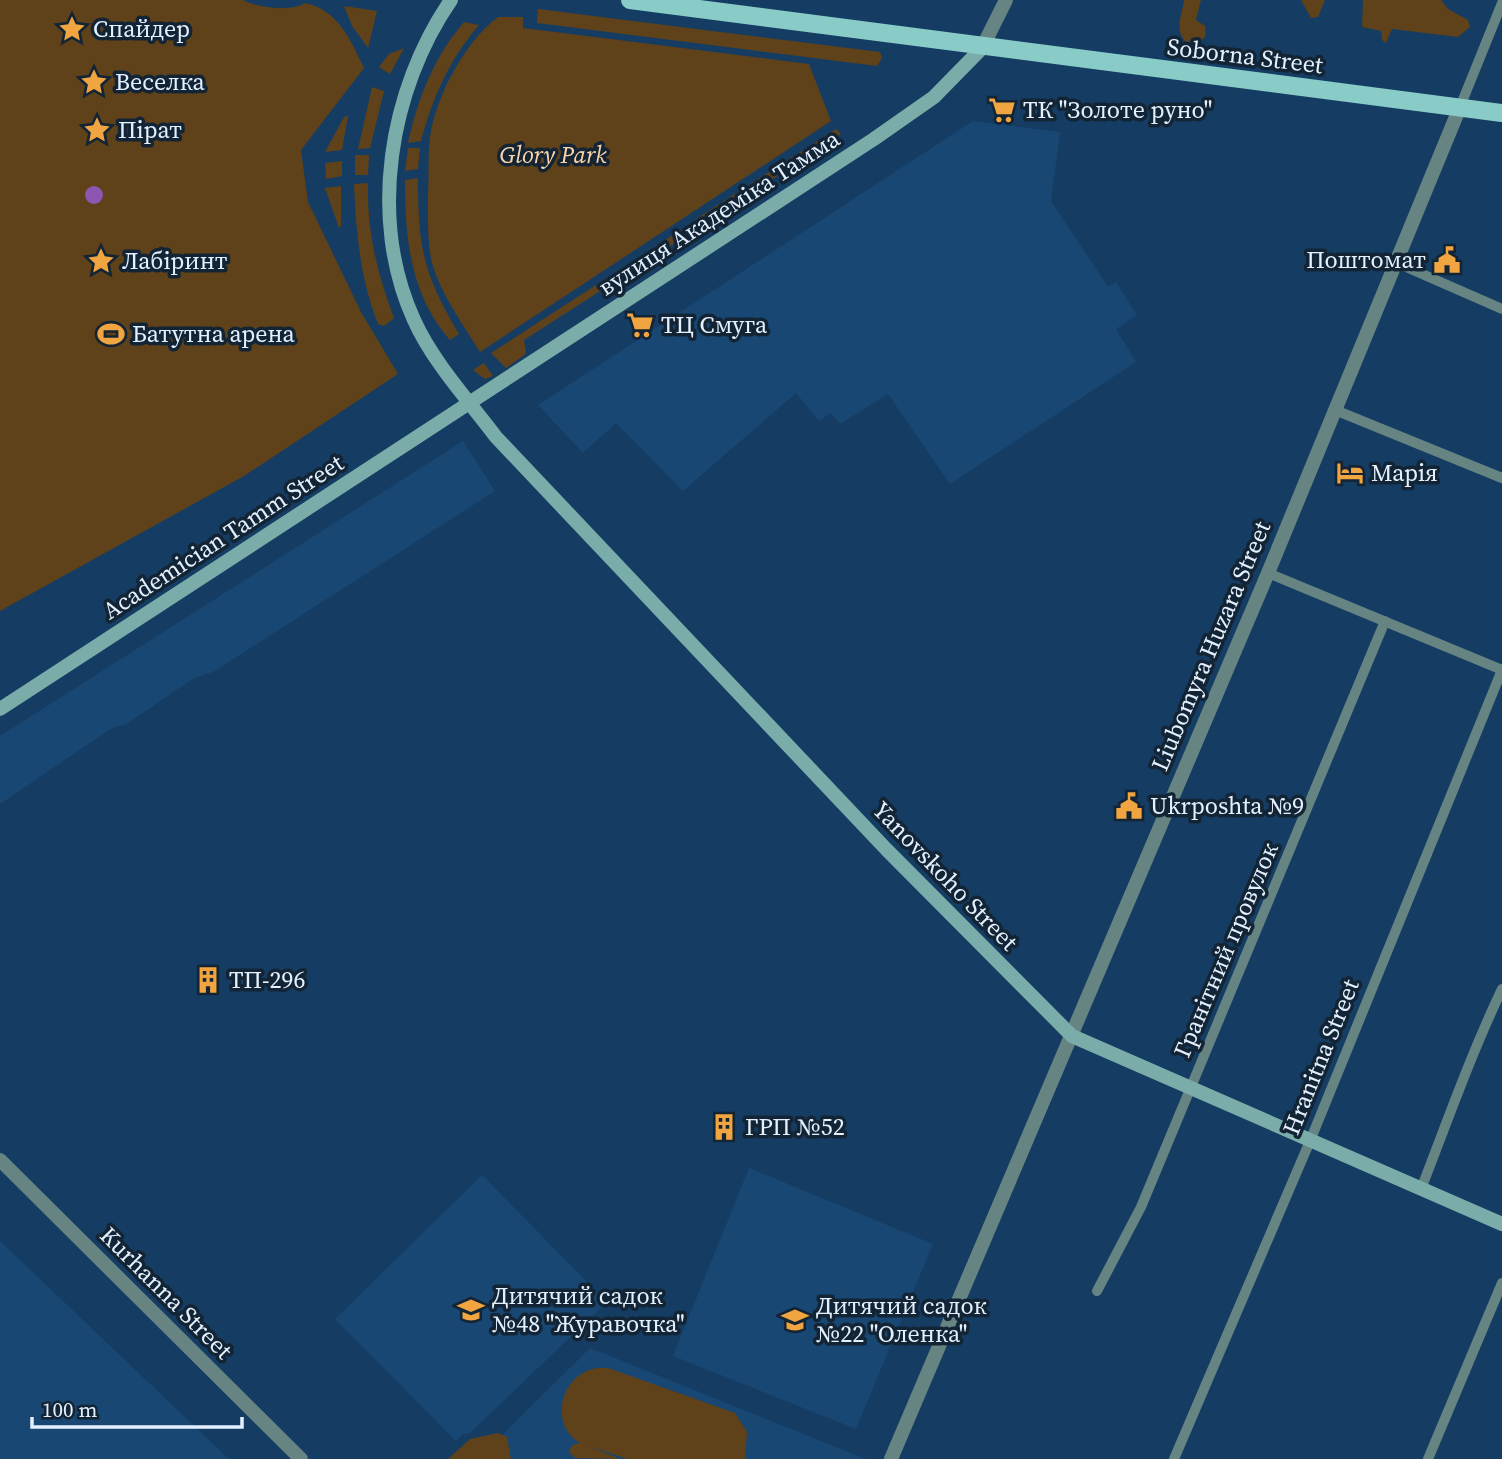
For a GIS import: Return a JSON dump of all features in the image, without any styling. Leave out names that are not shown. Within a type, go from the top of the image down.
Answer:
[{"type":"main road","name":"Yanovskoho Street","points":[[451,0],[427,44],[398,123],[390,160],[389,207],[395,256],[415,322],[469,401],[505,447],[886,849],[1072,1036],[1502,1224]]},
{"type":"main road","name":"Soborna Street","points":[[630,0],[982,48],[1502,113]]},
{"type":"main road","name":"вулиця Академіка Тамма","points":[[469,401],[505,381],[874,139],[934,97],[982,48]]},
{"type":"main road","name":"Academician Tamm Street","points":[[0,709],[469,401]]},
{"type":"street","points":[[982,48],[1006,0]]},
{"type":"street","name":"Liubomyra Huzara Street","points":[[892,1459],[1268,573],[1502,4]]},
{"type":"street","points":[[1397,263],[1502,309]]},
{"type":"street","points":[[1335,410],[1502,478]]},
{"type":"street","points":[[1268,573],[1502,670]]},
{"type":"street","name":"Гранітний провулок","points":[[1097,1291],[1141,1207],[1385,621]]},
{"type":"street","name":"Hranitna Street","points":[[1174,1459],[1310,1141],[1502,670]]},
{"type":"street","points":[[1421,1189],[1450,1119],[1471,1055],[1502,989]]},
{"type":"street","name":"Kurhanna Street","points":[[0,1160],[301,1459]]},
{"type":"street","points":[[1428,1459],[1502,1283]]},
{"type":"shaded area","points":[[973,121],[1060,132],[1051,201],[1108,287],[1116,282],[1137,315],[1116,329],[1136,362],[950,484],[888,394],[840,424],[831,413],[819,421],[796,393],[683,491],[616,423],[583,453],[538,405]]},
{"type":"shaded area","points":[[94,186],[100,189],[103,195],[100,201],[94,204],[88,201],[85,195],[88,189]]},
{"type":"shaded area","points":[[463,441],[495,491],[213,672],[194,678],[125,725],[112,728],[0,804],[0,736]]},
{"type":"shaded area","name":"Дитячий садок №22 \"Оленка\"","points":[[749,1168],[933,1244],[856,1429],[673,1356]]},
{"type":"shaded area","name":"Дитячий садок №48 \"Журавочка\"","points":[[482,1175],[607,1302],[470,1433],[463,1434],[456,1441],[335,1319]]},
{"type":"shaded area","points":[[0,1241],[189,1421],[229,1459],[0,1459]]},
{"type":"shaded area","points":[[590,1348],[866,1459],[478,1459]]},
{"type":"green space","points":[[0,0],[243,0],[266,7],[283,8],[305,3],[326,12],[334,19],[342,27],[364,68],[301,150],[308,202],[361,312],[398,374],[244,476],[0,611]]},
{"type":"green space","points":[[1184,0],[1201,0],[1196,20],[1205,26],[1206,35],[1202,40],[1186,42],[1182,37],[1180,22]]},
{"type":"green space","points":[[1301,0],[1325,0],[1318,17],[1311,18]]},
{"type":"green space","points":[[1363,0],[1441,0],[1448,9],[1468,20],[1470,27],[1458,37],[1392,29],[1386,43],[1382,40],[1381,31],[1362,27]]},
{"type":"green space","points":[[344,6],[377,11],[368,48],[352,26]]},
{"type":"green space","points":[[538,9],[880,52],[882,58],[877,66],[537,23]]},
{"type":"green space","name":"Glory Park","points":[[498,17],[523,17],[523,28],[809,64],[831,121],[480,352],[447,298],[432,263],[428,229],[429,146],[436,111],[452,75],[473,42]]},
{"type":"green space","points":[[464,22],[479,25],[443,80],[421,141],[408,143],[428,79],[444,49]]},
{"type":"green space","points":[[404,48],[390,74],[379,67],[389,54]]},
{"type":"green space","points":[[372,87],[384,91],[370,148],[358,149]]},
{"type":"green space","points":[[348,116],[342,150],[325,152],[344,117]]},
{"type":"green space","points":[[836,129],[841,134],[703,225],[696,219]]},
{"type":"green space","points":[[408,148],[420,148],[418,169],[405,171]]},
{"type":"green space","points":[[355,155],[369,155],[368,175],[355,175]]},
{"type":"green space","points":[[342,161],[342,176],[326,179],[325,163]]},
{"type":"green space","points":[[418,178],[419,223],[425,259],[437,294],[459,334],[450,340],[426,304],[412,264],[406,223],[405,180]]},
{"type":"green space","points":[[368,183],[374,252],[394,318],[384,326],[378,324],[372,307],[358,238],[354,184]]},
{"type":"green space","points":[[341,186],[341,226],[339,228],[325,188]]},
{"type":"green space","points":[[687,226],[695,230],[524,340],[526,354],[506,368],[491,353]]},
{"type":"green space","points":[[484,363],[493,376],[485,379],[473,370]]},
{"type":"green space","points":[[598,1368],[608,1368],[735,1413],[747,1432],[745,1459],[627,1459],[589,1446],[620,1459],[575,1458],[569,1452],[572,1445],[580,1443],[570,1434],[564,1423],[563,1400],[575,1379]]},
{"type":"green space","points":[[498,1433],[507,1437],[511,1459],[448,1459],[470,1439]]},
{"type":"place","name":"Спайдер","points":[[72,29]]},
{"type":"place","name":"Веселка","points":[[94,82]]},
{"type":"place","name":"ТК \"Золоте руно\"","points":[[1002,110]]},
{"type":"place","name":"Пірат","points":[[97,130]]},
{"type":"place","name":"Поштомат","points":[[1447,260]]},
{"type":"place","name":"Лабіринт","points":[[101,261]]},
{"type":"place","name":"ТЦ Смуга","points":[[640,325]]},
{"type":"place","name":"Батутна арена","points":[[111,334]]},
{"type":"place","name":"Марія","points":[[1350,473]]},
{"type":"place","name":"Ukrposhta №9","points":[[1129,806]]},
{"type":"place","name":"ТП-296","points":[[208,980]]},
{"type":"place","name":"ГРП №52","points":[[724,1127]]},
{"type":"place","name":"Дитячий садок №48 \"Журавочка\"","points":[[471,1310]]},
{"type":"place","name":"Дитячий садок №22 \"Оленка\"","points":[[795,1320]]}]
